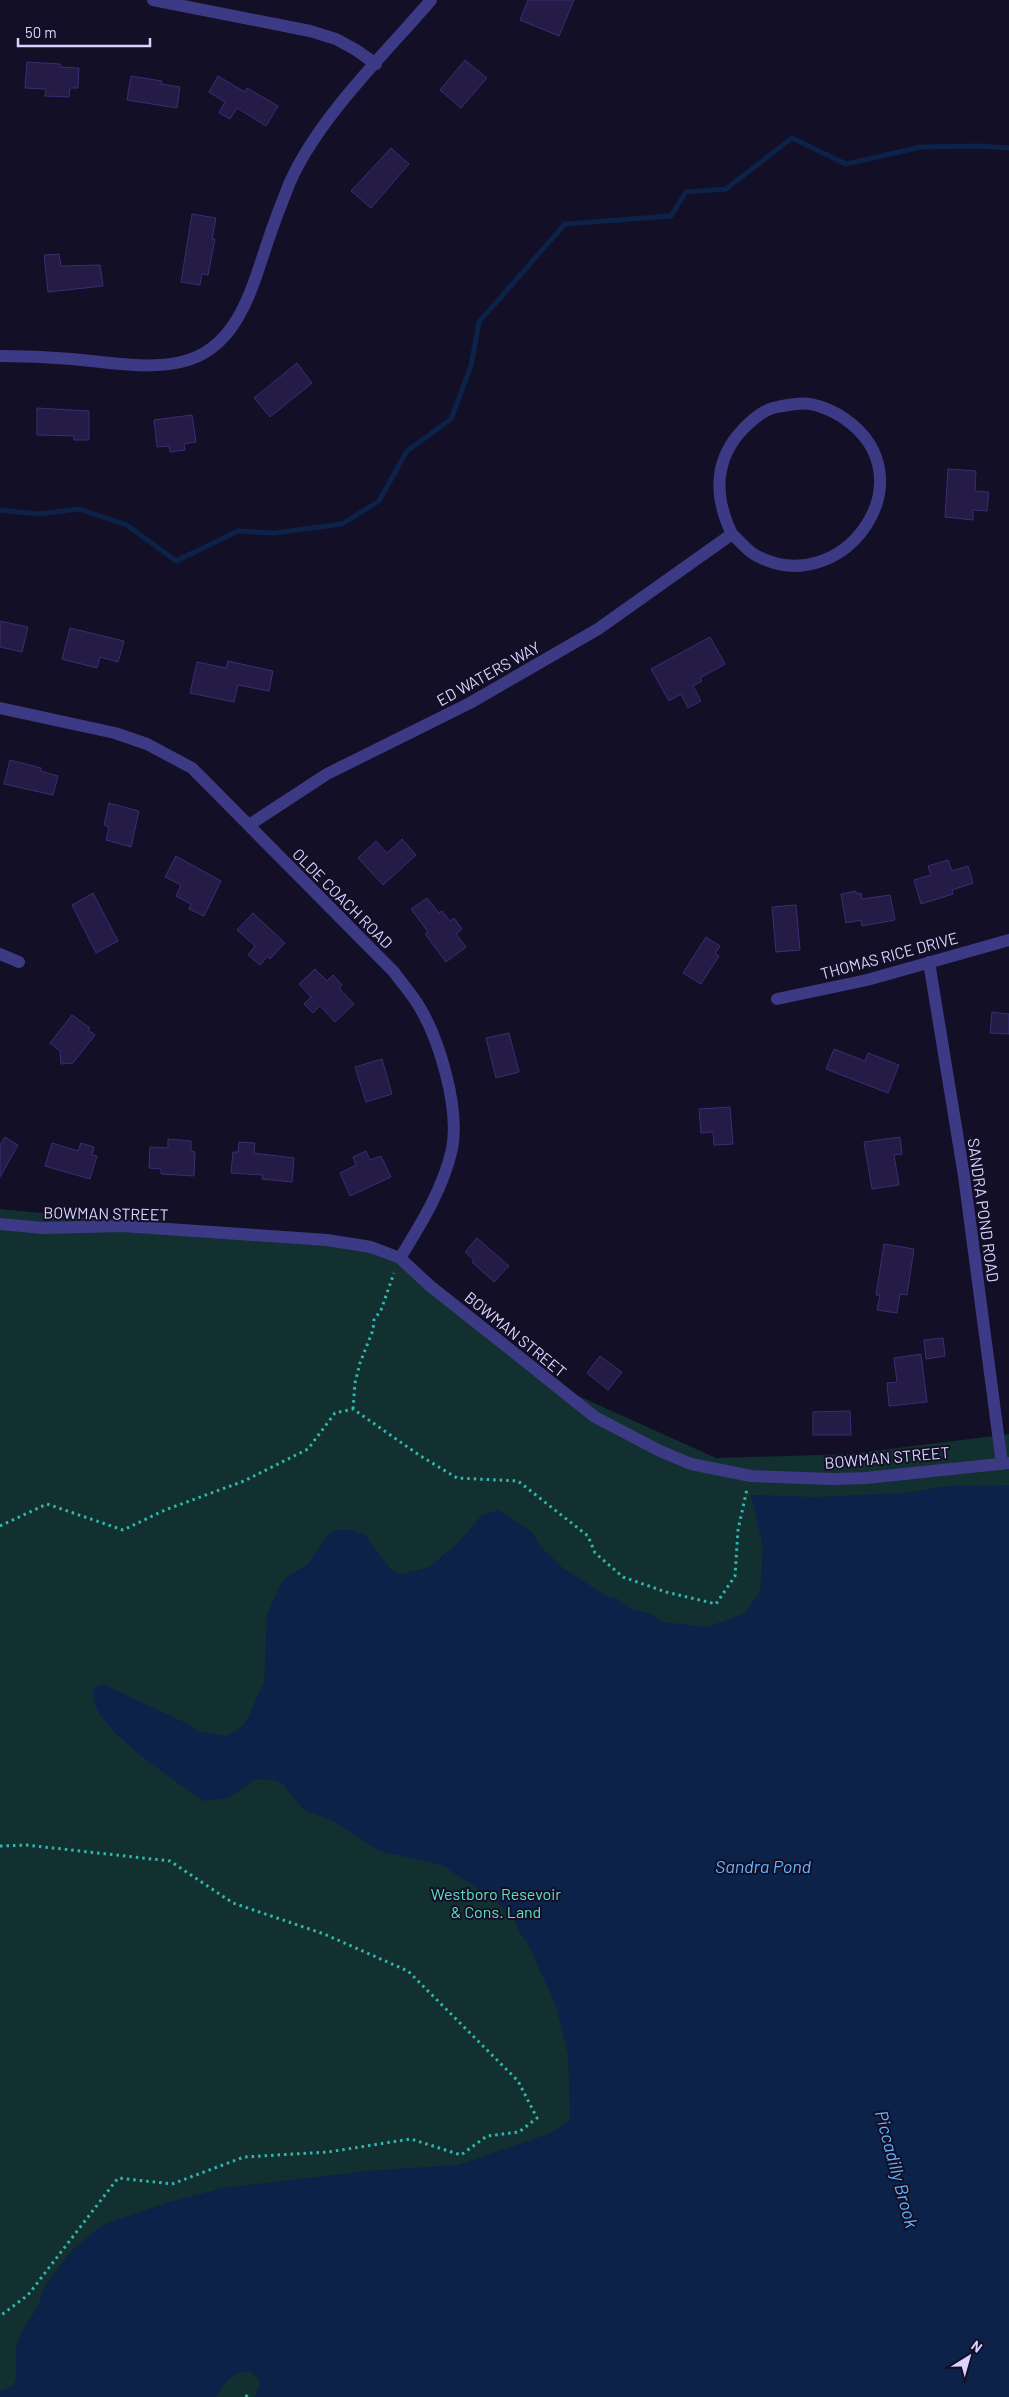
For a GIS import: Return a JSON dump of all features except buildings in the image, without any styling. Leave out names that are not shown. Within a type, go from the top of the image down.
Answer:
[{"type":"street","points":[[153,0],[310,31],[336,40],[356,50],[376,64]]},
{"type":"street","points":[[0,356],[64,358],[128,365],[182,362],[206,353],[238,320],[249,299],[280,206],[304,156],[333,113],[431,0]]},
{"type":"street","points":[[802,403],[820,407],[837,414],[850,423],[862,434],[873,449],[881,493],[871,518],[846,549],[827,559],[796,565],[782,564],[769,562],[755,556],[732,534],[721,506],[719,470],[729,446],[743,429],[758,416],[772,408],[802,403]]},
{"type":"street","name":"ED WATERS WAY","points":[[249,825],[327,774],[470,704],[598,629],[732,534]]},
{"type":"street","name":"OLDE COACH ROAD","points":[[0,708],[115,733],[172,755],[192,768],[394,972],[418,1003],[433,1035],[452,1108],[452,1147],[435,1199],[400,1258]]},
{"type":"street","name":"THOMAS RICE DRIVE","points":[[777,1000],[867,980],[1009,940]]},
{"type":"street","points":[[0,954],[19,962]]},
{"type":"street","name":"SANDRA POND ROAD","points":[[929,962],[964,1176],[1006,1463]]},
{"type":"street","name":"BOWMAN STREET","points":[[0,1224],[43,1228],[123,1226],[327,1240],[371,1247],[400,1258],[429,1285],[595,1417],[660,1451],[691,1464],[750,1476],[866,1478],[1006,1463]]},
{"type":"path","points":[[353,1409],[355,1383],[362,1358],[374,1330],[374,1320],[381,1310],[400,1258]]},
{"type":"path","points":[[0,1526],[47,1504],[123,1530],[165,1510],[244,1481],[308,1449],[335,1413],[353,1409],[418,1455],[457,1478],[518,1481],[588,1536],[595,1553],[623,1577],[666,1592],[716,1604],[735,1576],[738,1530],[750,1476]]},
{"type":"path","points":[[0,1846],[26,1845],[170,1861],[233,1903],[324,1934],[408,1971],[518,2081],[537,2118],[519,2132],[487,2136],[461,2155],[411,2139],[328,2152],[244,2157],[172,2184],[118,2178],[28,2296],[0,2316]]},
{"type":"path","points":[[246,2397],[248,2392]]},
{"type":"green space","name":"Westboro Resevoir & Cons. Land","points":[[0,1209],[93,1218],[327,1234],[355,1239],[375,1246],[452,1302],[489,1340],[532,1375],[716,1458],[850,1454],[1009,1434],[1009,2397],[0,2397]]},
{"type":"water","name":"Sandra Pond","points":[[1009,1485],[1009,2397],[255,2397],[260,2382],[250,2371],[234,2376],[226,2383],[216,2397],[0,2397],[0,2391],[13,2386],[16,2380],[16,2348],[20,2335],[38,2306],[44,2287],[72,2250],[104,2224],[166,2203],[223,2188],[368,2171],[458,2165],[551,2133],[570,2120],[568,2055],[555,2003],[526,1940],[521,1935],[515,1921],[496,1901],[442,1865],[379,1851],[335,1822],[303,1809],[283,1784],[275,1780],[256,1779],[228,1798],[204,1801],[146,1759],[117,1734],[98,1711],[94,1700],[94,1688],[102,1684],[188,1724],[199,1732],[226,1736],[238,1730],[247,1720],[264,1682],[267,1615],[281,1583],[285,1578],[308,1564],[327,1536],[334,1530],[351,1530],[364,1534],[390,1568],[398,1574],[429,1567],[457,1544],[482,1515],[499,1510],[532,1532],[539,1545],[563,1568],[608,1597],[615,1597],[631,1609],[651,1614],[662,1622],[707,1627],[744,1614],[760,1592],[763,1547],[751,1495],[814,1497],[905,1493],[948,1486]]},
{"type":"waterway","points":[[0,510],[38,514],[79,509],[127,525],[176,561],[238,531],[274,533],[342,524],[379,501],[407,451],[451,419],[471,366],[479,322],[565,224],[671,216],[686,192],[726,189],[792,138],[846,164],[921,147],[979,146],[1009,148]]},
{"type":"water label","name":"Piccadilly Brook","points":[[897,2169]]}]
